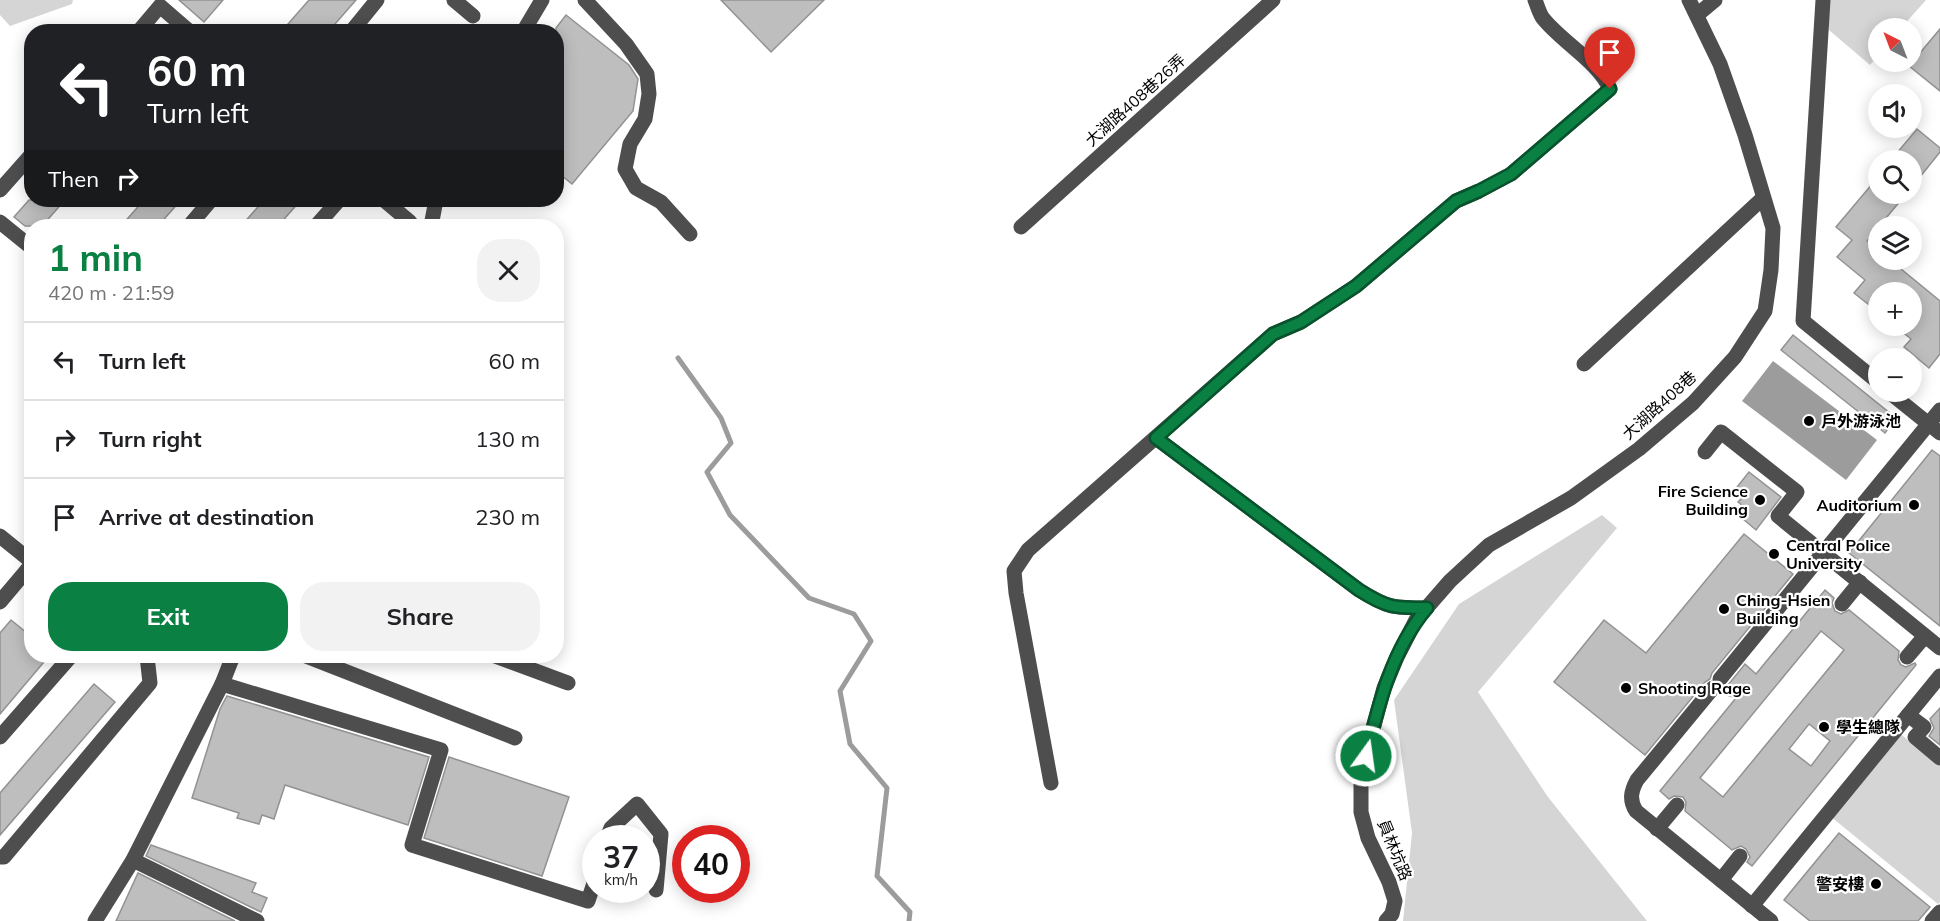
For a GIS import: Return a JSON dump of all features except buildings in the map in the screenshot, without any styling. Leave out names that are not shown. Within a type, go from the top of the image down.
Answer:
[{"type":"street","points":[[358,24],[377,0]]},
{"type":"street","points":[[454,0],[473,16]]},
{"type":"street","points":[[528,24],[542,0]]},
{"type":"street","points":[[585,0],[626,44],[647,74],[650,94],[645,119],[630,144],[625,169],[636,188],[661,202],[690,234]]},
{"type":"street","name":"大湖路408巷26弄","points":[[1021,227],[1274,0]]},
{"type":"street","points":[[1051,783],[1016,593],[1014,571],[1028,550],[1273,334],[1301,322],[1356,286],[1456,201],[1511,174],[1610,89],[1598,71],[1542,16],[1535,0]]},
{"type":"street","name":"大湖路408巷","points":[[1416,620],[1450,581],[1489,545],[1571,498],[1639,449],[1693,403],[1735,357],[1765,311],[1771,270],[1773,228],[1745,135],[1720,64],[1689,0]]},
{"type":"street","points":[[1697,15],[1715,0]]},
{"type":"street","points":[[1823,0],[1803,321],[1868,374]]},
{"type":"street","points":[[145,24],[163,3],[183,24]]},
{"type":"street","points":[[0,190],[24,163]]},
{"type":"street","points":[[1584,364],[1763,198]]},
{"type":"street","points":[[195,219],[205,207]]},
{"type":"street","points":[[322,219],[333,207]]},
{"type":"street","points":[[392,207],[406,219]]},
{"type":"street","points":[[0,222],[24,242]]},
{"type":"street","points":[[1902,402],[1934,428]]},
{"type":"street","points":[[1771,921],[1636,811],[1632,804],[1633,788],[1637,780],[1824,552],[1934,428],[1940,410]]},
{"type":"street","points":[[1705,452],[1721,432],[1797,492],[1778,516],[1940,648]]},
{"type":"street","points":[[1156,438],[1382,604],[1399,608],[1427,608]]},
{"type":"street","points":[[0,536],[24,556]]},
{"type":"street","points":[[0,602],[24,573]]},
{"type":"street","points":[[1842,604],[1860,582]]},
{"type":"street","name":"員林坑路","points":[[1386,921],[1392,914],[1395,901],[1389,882],[1368,838],[1361,812],[1361,774],[1384,688],[1416,620]]},
{"type":"street","points":[[1907,657],[1924,636]]},
{"type":"street","points":[[0,737],[65,663]]},
{"type":"street","points":[[0,857],[4,857],[150,683],[148,663]]},
{"type":"street","points":[[95,921],[133,860],[222,684],[230,663]]},
{"type":"street","points":[[324,663],[515,738]]},
{"type":"street","points":[[514,663],[568,683]]},
{"type":"street","points":[[1752,906],[1940,676]]},
{"type":"street","points":[[222,684],[441,750],[412,845],[582,899]]},
{"type":"street","points":[[1908,715],[1924,727],[1915,738],[1940,758]]},
{"type":"street","points":[[614,825],[637,804],[654,825]]},
{"type":"street","points":[[1657,829],[1677,805]]},
{"type":"street","points":[[1721,880],[1740,856]]},
{"type":"street","points":[[133,860],[257,921]]},
{"type":"street","points":[[1932,921],[1940,912]]},
{"type":"shaded area","points":[[0,0],[73,0],[72,4],[10,26],[0,15]]},
{"type":"shaded area","points":[[1829,0],[1926,0],[1910,18],[1868,18],[1868,63],[1829,30]]},
{"type":"shaded area","name":"戶外游泳池","points":[[1773,361],[1877,440],[1846,480],[1742,401]]},
{"type":"shaded area","points":[[1602,515],[1617,528],[1478,692],[1548,797],[1647,921],[1403,921],[1412,833],[1394,700],[1459,604]]},
{"type":"shaded area","points":[[1898,732],[1940,766],[1940,902],[1938,904],[1830,816]]},
{"type":"waterway","points":[[678,358],[721,418],[731,443],[707,472],[730,515],[809,598],[854,614],[871,641],[840,691],[850,744],[887,788],[877,876],[910,912],[909,921]]},
{"type":"place","name":"戶外游泳池","points":[[1809,421]]},
{"type":"place","name":"Fire Science Building","points":[[1760,500]]},
{"type":"place","name":"Auditorium","points":[[1914,505]]},
{"type":"place","name":"Central Police University","points":[[1774,554]]},
{"type":"place","name":"Ching-Hsien Building","points":[[1724,609]]},
{"type":"place","name":"Shooting Rage","points":[[1626,688]]},
{"type":"place","name":"學生總隊","points":[[1824,727]]},
{"type":"place","name":"警安樓","points":[[1876,884]]},
{"type":"route","points":[[1366,756],[1384,688],[1416,620],[1427,608],[1399,608],[1382,604],[1359,590],[1314,554],[1156,438],[1273,334],[1301,322],[1356,286],[1456,201],[1511,174],[1610,89]]}]
